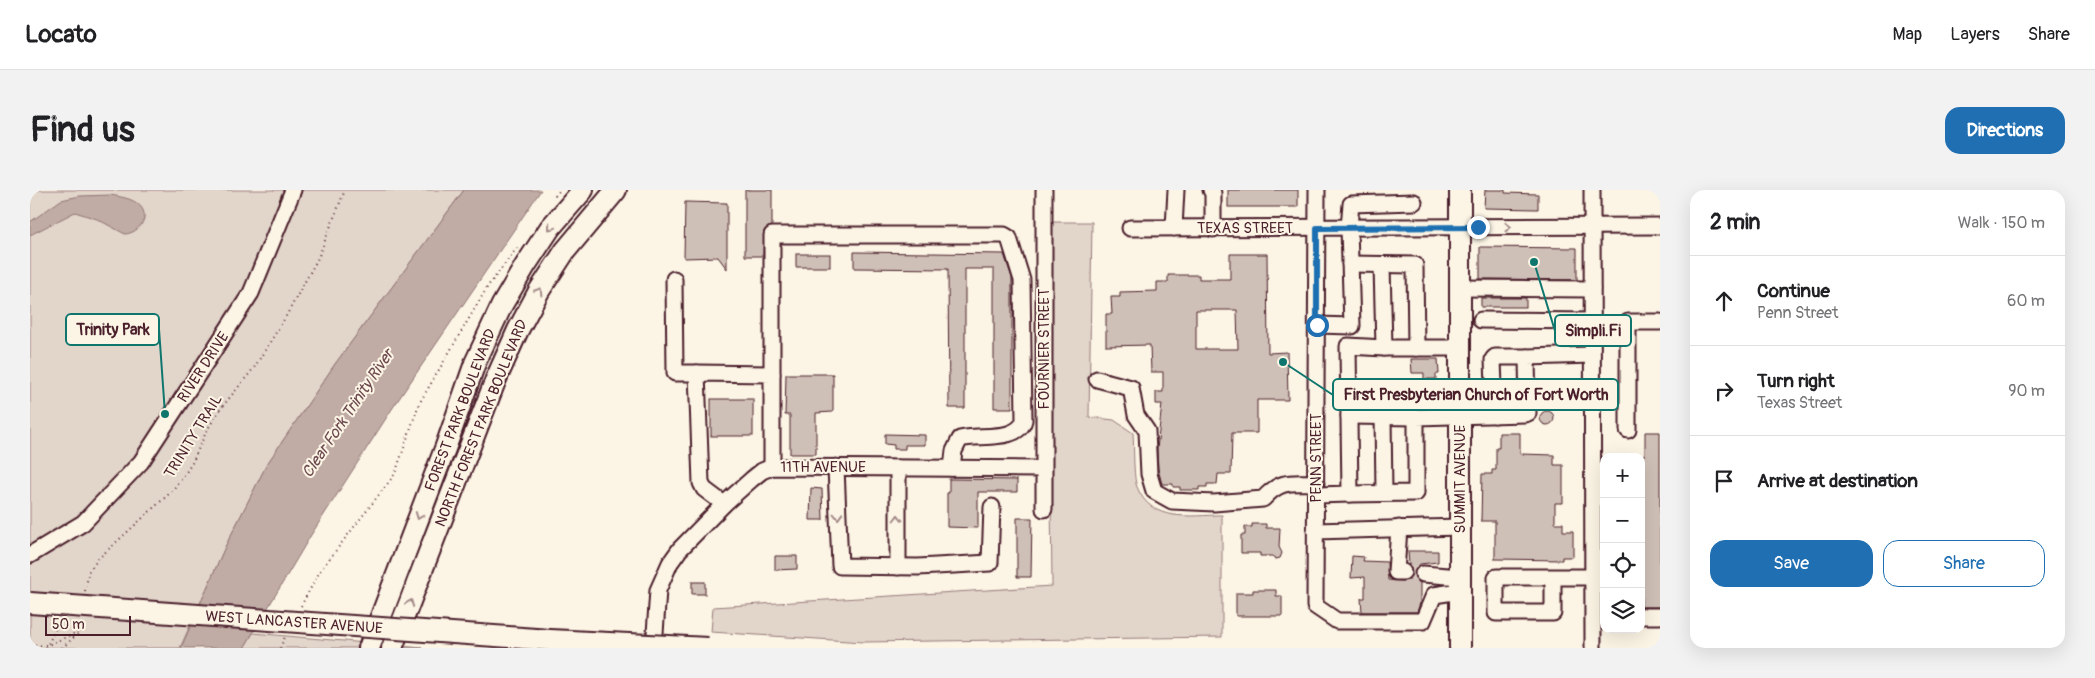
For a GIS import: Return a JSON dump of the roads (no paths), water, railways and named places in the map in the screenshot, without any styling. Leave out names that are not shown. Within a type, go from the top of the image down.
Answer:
[{"type":"main road","name":"FOREST PARK BOULEVARD","points":[[369,648],[446,446],[475,363],[502,305],[550,228],[584,190]]},
{"type":"main road","name":"NORTH FOREST PARK BOULEVARD","points":[[392,648],[518,330],[538,291],[565,250],[616,190]]},
{"type":"main road","name":"SUMMIT AVENUE","points":[[1460,190],[1460,648]]},
{"type":"main road","name":"WEST LANCASTER AVENUE","points":[[30,603],[550,640],[708,648]]},
{"type":"street","name":"RIVER DRIVE","points":[[30,555],[83,523],[141,462],[251,293],[293,190]]},
{"type":"street","name":"FOURNIER STREET","points":[[1044,190],[1044,509]]},
{"type":"street","points":[[1174,228],[1176,190]]},
{"type":"street","points":[[1212,190],[1213,228]]},
{"type":"street","name":"PENN STREET","points":[[1317,190],[1315,606],[1337,621],[1423,621],[1434,595],[1460,584]]},
{"type":"street","points":[[1592,190],[1593,577],[1598,616],[1593,648]]},
{"type":"street","points":[[1317,325],[1352,326],[1349,228],[1351,197],[1414,196],[1413,227]]},
{"type":"street","name":"TEXAS STREET","points":[[1130,228],[1660,226]]},
{"type":"street","points":[[772,467],[772,235],[1004,235],[1009,238],[1022,280],[1024,420],[1022,427],[1018,431],[960,439],[954,451],[952,468]]},
{"type":"street","points":[[1350,264],[1414,265],[1416,348]]},
{"type":"street","points":[[1382,264],[1384,348]]},
{"type":"street","points":[[674,279],[675,373],[772,374]]},
{"type":"street","points":[[1459,288],[1592,290]]},
{"type":"street","points":[[1481,320],[1592,321]]},
{"type":"street","points":[[1628,430],[1628,322],[1660,322]]},
{"type":"street","points":[[1347,326],[1350,494]]},
{"type":"street","points":[[1348,346],[1459,348]]},
{"type":"street","points":[[1494,415],[1493,359],[1496,357],[1592,355]]},
{"type":"street","points":[[1349,416],[1416,417],[1528,413],[1526,357]]},
{"type":"street","points":[[697,373],[701,483],[704,490],[724,504]]},
{"type":"street","points":[[1097,379],[1132,388],[1136,415],[1147,431],[1149,474],[1154,491],[1172,501],[1214,502],[1263,499],[1274,487],[1288,482],[1316,489],[1350,494],[1416,493],[1416,417]]},
{"type":"street","points":[[1383,416],[1384,493]]},
{"type":"street","name":"11TH AVENUE","points":[[654,648],[656,602],[662,578],[680,549],[724,504],[762,471],[772,467],[1043,469]]},
{"type":"street","points":[[836,467],[840,566],[990,564],[992,507]]},
{"type":"street","points":[[898,468],[898,566]]},
{"type":"street","points":[[1315,531],[1460,527]]},
{"type":"street","points":[[1399,528],[1396,572],[1403,572]]},
{"type":"street","points":[[1423,574],[1460,584]]},
{"type":"street","points":[[1554,577],[1593,577]]},
{"type":"street","points":[[1645,616],[1660,616]]},
{"type":"water","name":"Clear Fork Trinity River","points":[[464,190],[541,190],[392,409],[311,535],[244,648],[181,648],[225,547],[267,464],[335,364]]},
{"type":"water","points":[[111,195],[132,200],[142,208],[144,218],[139,227],[125,234],[97,219],[75,212],[30,235],[30,222],[61,200],[80,196]]},
{"type":"tunnel","points":[[1403,572],[1423,574]]},
{"type":"place","name":"Simpli.Fi","points":[[1534,262]]},
{"type":"place","name":"First Presbyterian Church of Fort Worth","points":[[1283,362]]},
{"type":"place","name":"Trinity Park","points":[[165,414]]}]
